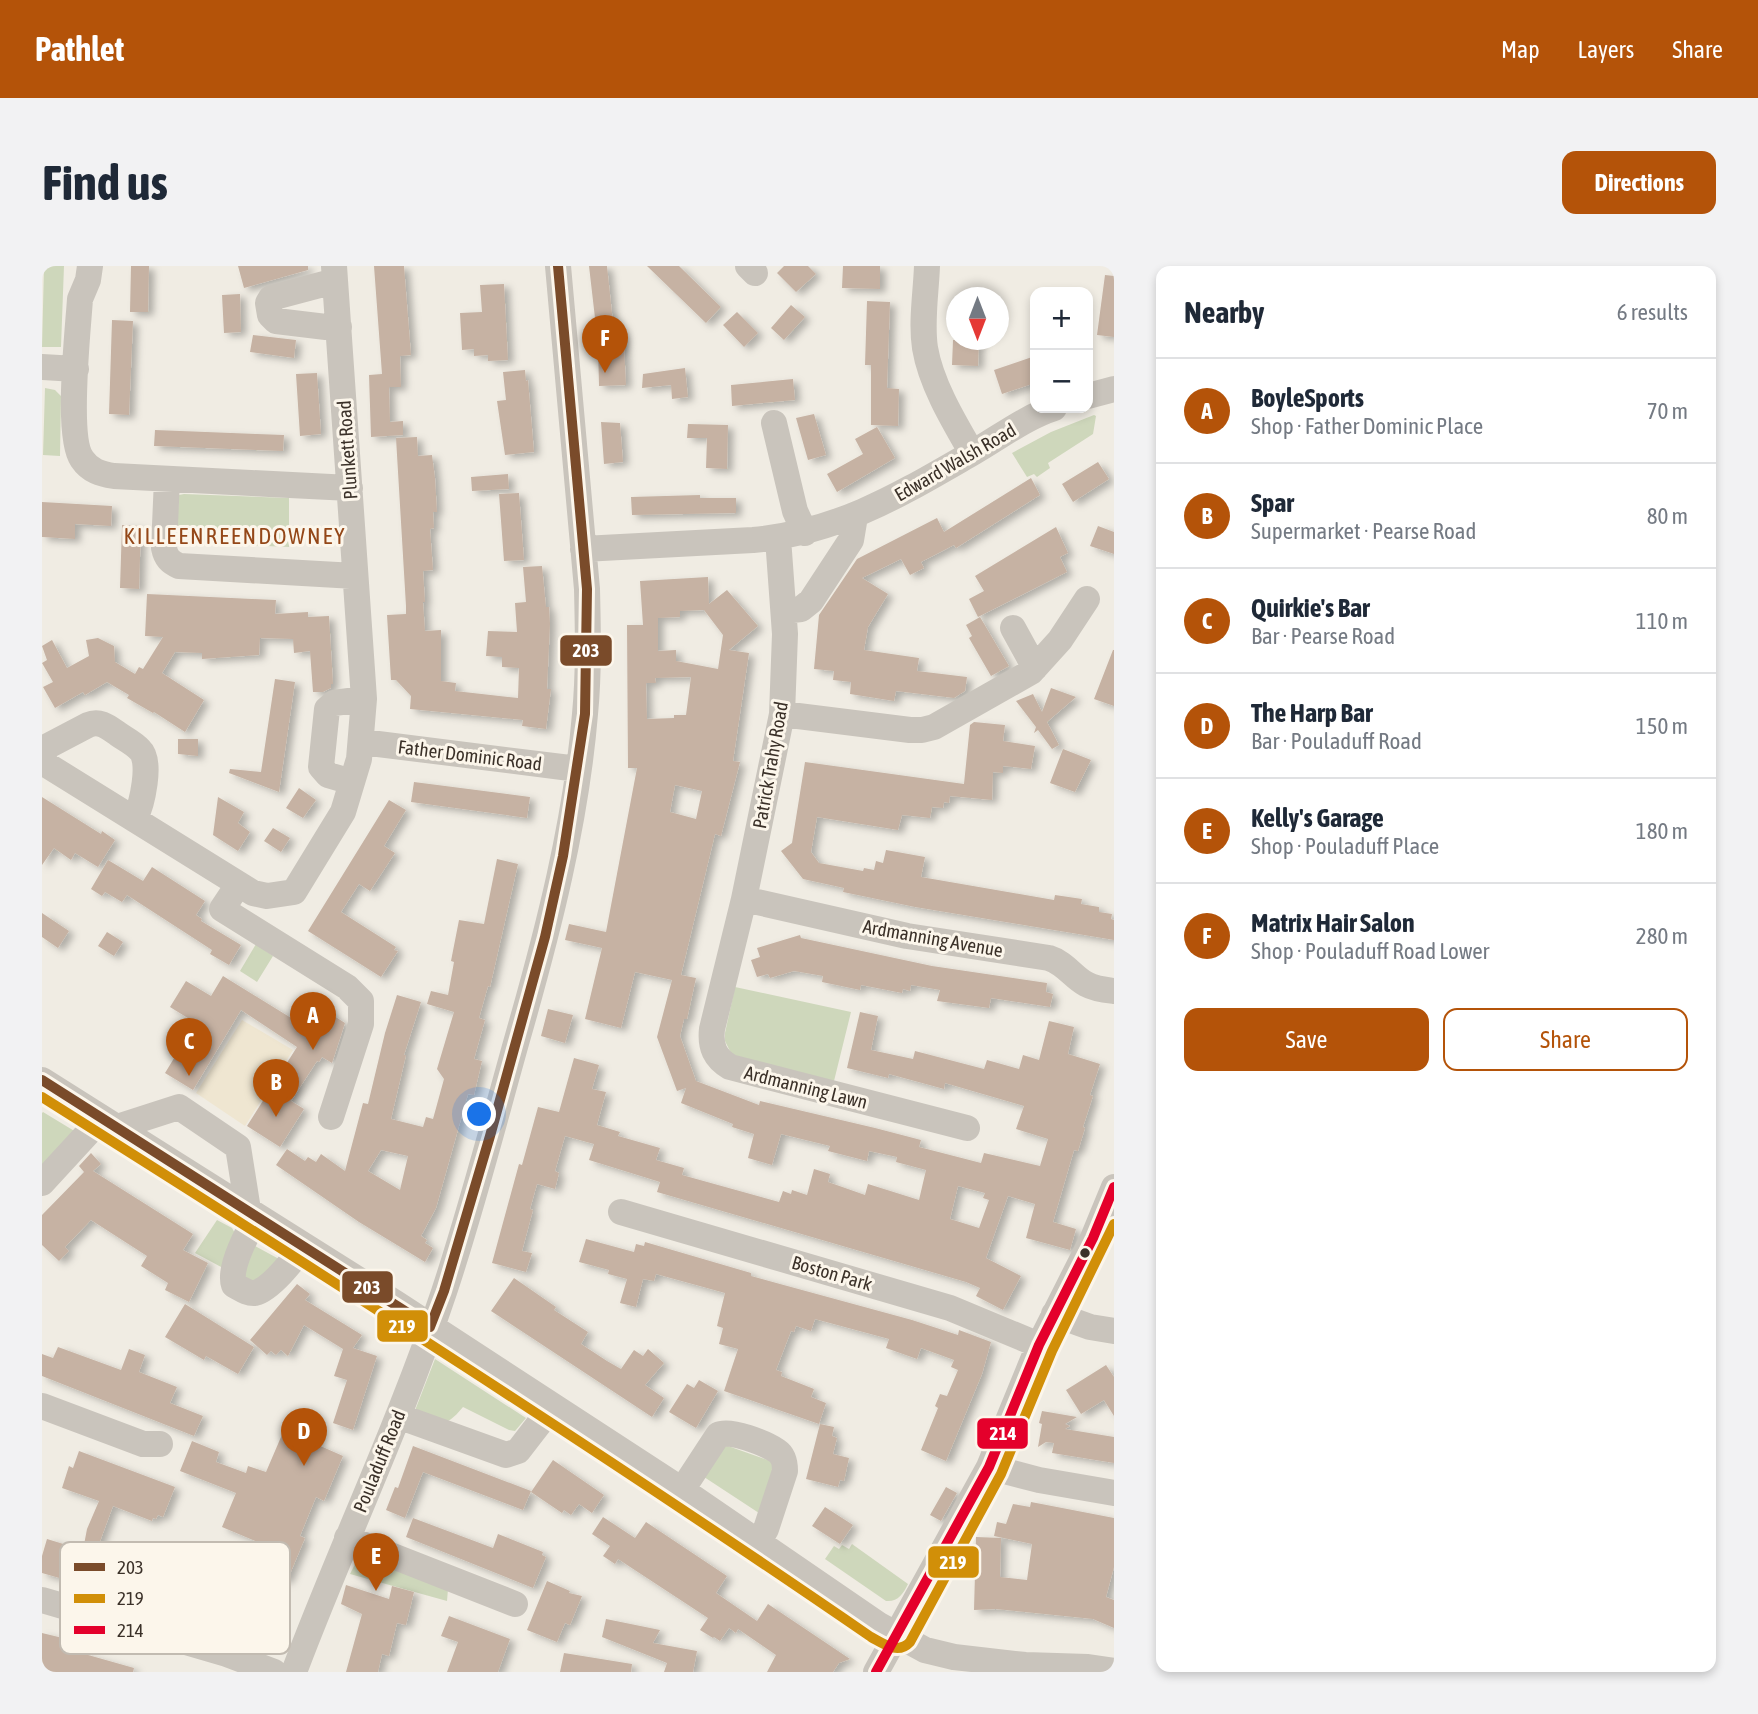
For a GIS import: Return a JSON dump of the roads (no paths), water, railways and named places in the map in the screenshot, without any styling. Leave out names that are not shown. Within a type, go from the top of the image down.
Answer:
[{"type":"street","points":[[90,266],[88,280],[80,299],[76,369],[74,436],[81,459],[98,473],[350,488]]},
{"type":"street","name":"Pouladuff Road","points":[[294,1672],[398,1416],[455,1255],[529,998],[562,865],[585,715],[588,660],[587,589],[558,266]]},
{"type":"street","points":[[927,266],[925,351],[947,406],[972,453]]},
{"type":"street","name":"Plunkett Road","points":[[339,327],[276,321],[270,315],[268,303],[271,298],[335,273],[339,327],[350,488],[355,576],[364,699]]},
{"type":"street","points":[[42,367],[76,369]]},
{"type":"street","points":[[1093,395],[1114,389]]},
{"type":"street","name":"Edward Walsh Road","points":[[583,549],[778,538],[804,533],[855,516],[904,493],[1044,413]]},
{"type":"street","points":[[774,423],[795,511],[804,533]]},
{"type":"street","points":[[167,479],[164,548],[172,563],[179,566],[355,576]]},
{"type":"street","points":[[784,611],[801,609],[811,601],[851,540],[855,516]]},
{"type":"street","name":"Patrick Trahy Road","points":[[732,948],[782,714],[784,611],[778,538]]},
{"type":"street","points":[[782,714],[922,730],[947,720],[1035,668],[1060,640],[1087,599]]},
{"type":"street","points":[[1013,628],[1035,668]]},
{"type":"street","points":[[266,936],[338,822],[352,782],[362,741],[364,699],[334,703],[327,709],[321,768],[328,775],[352,782]]},
{"type":"street","points":[[42,756],[48,746],[88,725],[94,723],[106,726],[142,751],[145,758],[141,804],[135,818]]},
{"type":"street","name":"Father Dominic Road","points":[[362,741],[578,769]]},
{"type":"street","points":[[42,762],[253,893],[267,896],[293,892]]},
{"type":"street","points":[[238,885],[222,909],[347,987],[361,1001],[361,1024],[331,1117]]},
{"type":"street","name":"Ardmanning Avenue","points":[[744,899],[906,936],[1049,958],[1061,963],[1084,984],[1114,991]]},
{"type":"street","name":"Ardmanning Lawn","points":[[732,948],[711,1038],[712,1047],[723,1063],[967,1128]]},
{"type":"street","points":[[44,1086],[108,1122],[430,1327],[682,1490],[879,1625],[925,1650],[981,1661],[1114,1671]]},
{"type":"street","points":[[42,1183],[88,1133],[108,1122],[179,1107],[238,1147],[253,1214],[233,1275],[234,1285],[250,1293],[261,1290],[291,1263],[304,1246]]},
{"type":"street","points":[[876,1672],[989,1467],[1039,1345],[1093,1238],[1114,1187]]},
{"type":"street","name":"Boston Park","points":[[621,1212],[950,1308],[1039,1345]]},
{"type":"street","points":[[1054,1314],[1090,1327],[1114,1331]]},
{"type":"street","points":[[42,1406],[143,1444],[160,1444]]},
{"type":"street","points":[[398,1416],[506,1455],[518,1451],[552,1407]]},
{"type":"street","points":[[682,1490],[718,1435],[735,1434],[778,1451],[785,1463],[785,1471],[767,1525],[758,1543]]},
{"type":"street","points":[[989,1467],[1039,1480],[1114,1493]]},
{"type":"street","points":[[347,1538],[515,1604]]},
{"type":"street","points":[[920,1594],[931,1637],[941,1653]]},
{"type":"street","points":[[42,1600],[60,1605]]},
{"type":"street","points":[[227,1654],[274,1672]]},
{"type":"place","name":"Matrix Hair Salon","points":[[605,373]]},
{"type":"place","name":"BoyleSports","points":[[313,1050]]},
{"type":"place","name":"Quirkie's Bar","points":[[189,1076]]},
{"type":"place","name":"Spar","points":[[276,1117]]},
{"type":"place","name":"The Harp Bar","points":[[304,1466]]},
{"type":"place","name":"Kelly's Garage","points":[[376,1591]]},
{"type":"district","name":"KILLEENREENDOWNEY","points":[[235,536]]}]
